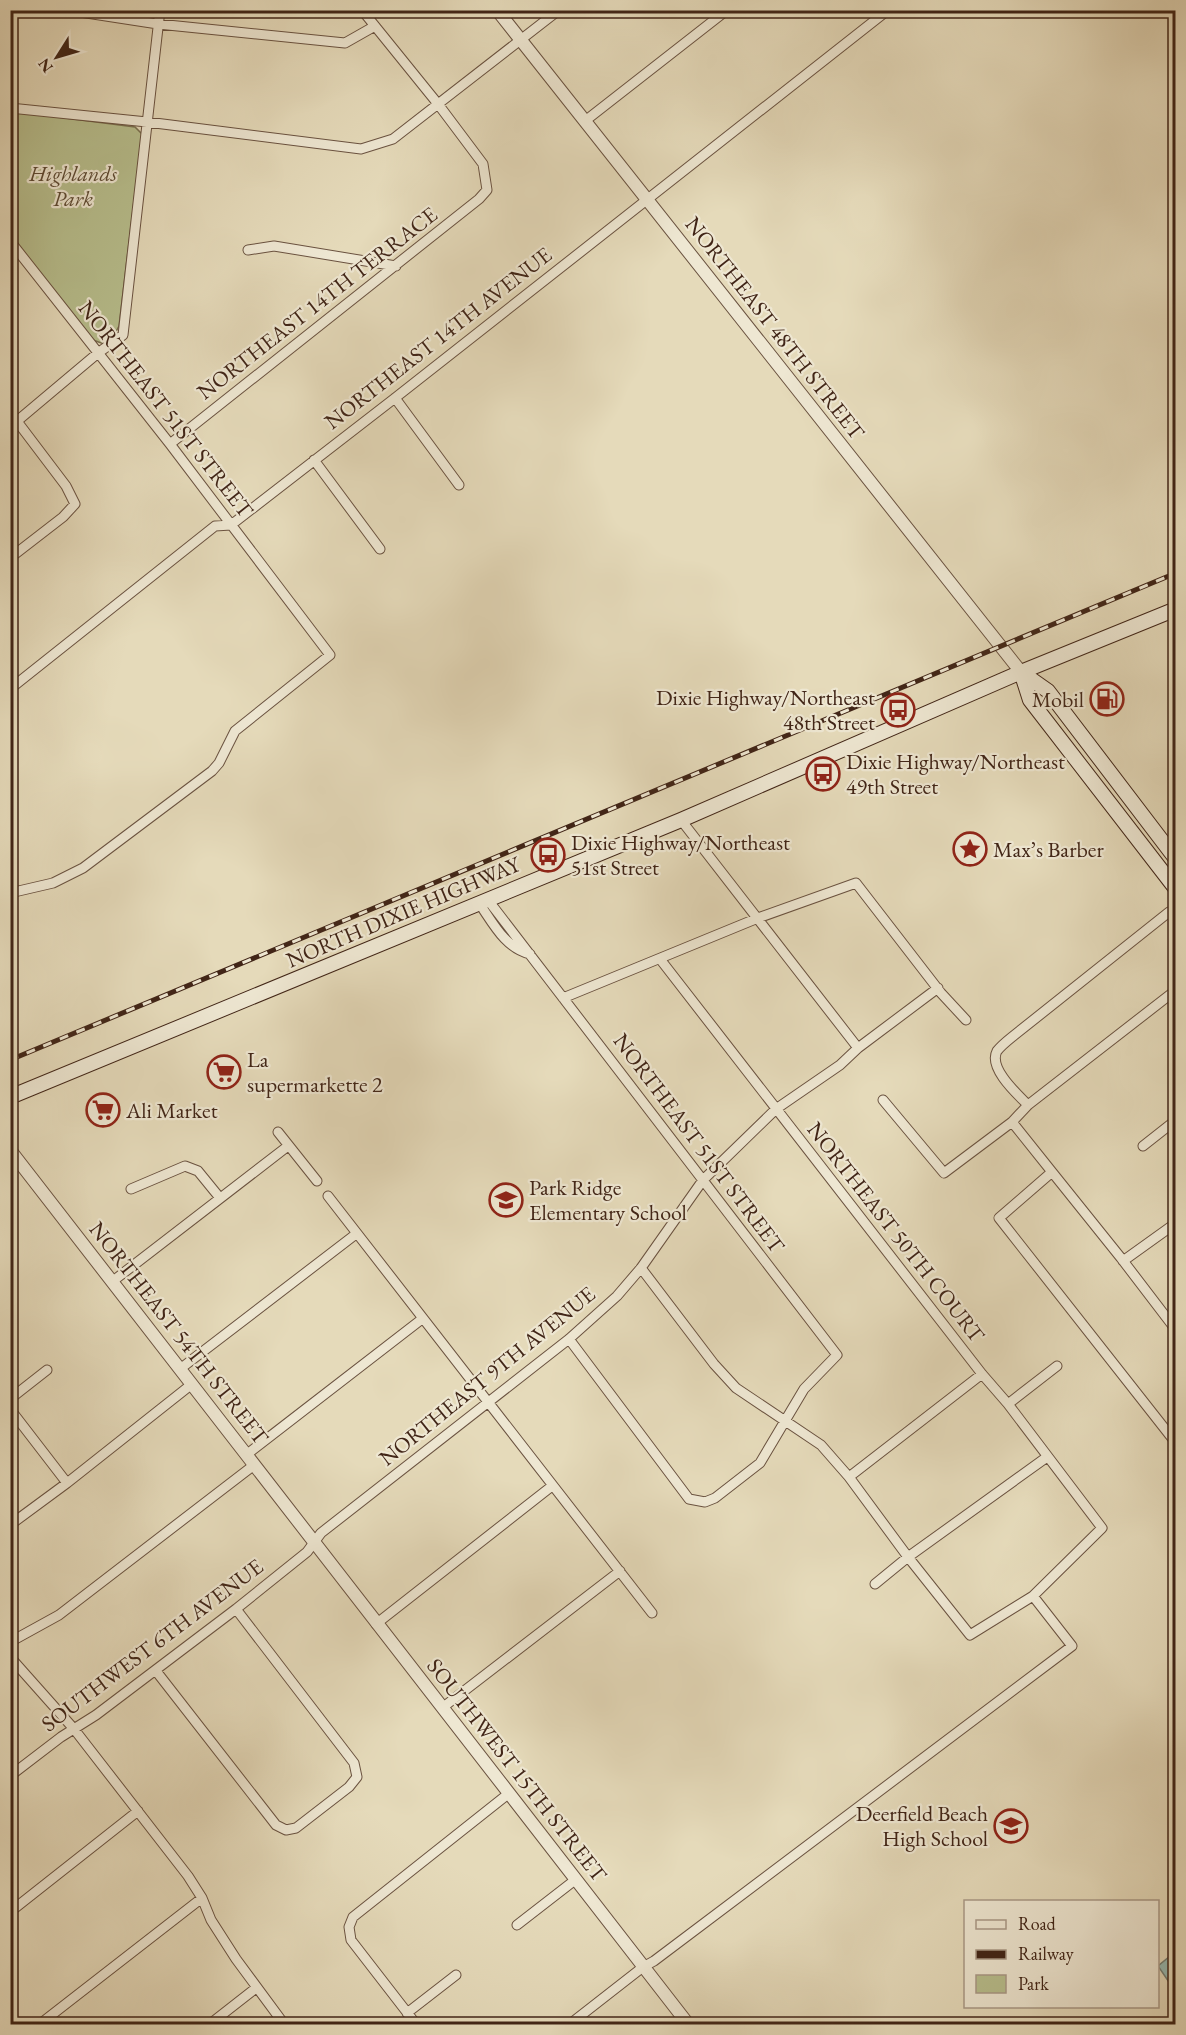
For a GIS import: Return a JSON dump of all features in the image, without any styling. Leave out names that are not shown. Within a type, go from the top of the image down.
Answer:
[{"type":"main road","name":"NORTH DIXIE HIGHWAY","points":[[10,1097],[681,820],[1020,672],[1176,609]]},
{"type":"main road","name":"NORTHEAST 48TH STREET","points":[[1020,672],[1048,691],[1176,859]]},
{"type":"main road","name":"NORTHEAST 48TH STREET","points":[[1020,672],[1030,700],[1176,889]]},
{"type":"street","points":[[67,10],[158,24],[345,43],[375,26]]},
{"type":"street","points":[[14,424],[98,353],[123,335],[160,10]]},
{"type":"street","points":[[362,10],[438,104]]},
{"type":"street","name":"NORTHEAST 48TH STREET","points":[[498,10],[1020,672]]},
{"type":"street","points":[[10,108],[147,122],[361,149],[393,139],[559,10]]},
{"type":"street","points":[[585,121],[726,10]]},
{"type":"street","name":"NORTHEAST 14TH AVENUE","points":[[10,689],[215,526],[231,525],[395,398],[884,12]]},
{"type":"street","name":"NORTHEAST 14TH TERRACE","points":[[170,444],[396,266],[487,190],[483,164],[438,104]]},
{"type":"street","name":"NORTHEAST 51ST STREET","points":[[10,241],[170,444],[330,656],[235,731],[219,763],[212,771],[114,846],[83,868],[60,880],[10,893]]},
{"type":"street","points":[[248,250],[274,246],[396,266]]},
{"type":"street","points":[[395,398],[459,486]]},
{"type":"street","points":[[10,412],[14,424],[66,486],[75,504],[63,517],[10,558]]},
{"type":"street","points":[[314,460],[380,549]]},
{"type":"street","points":[[681,820],[858,1048]]},
{"type":"street","points":[[563,998],[758,918],[856,883],[966,1020]]},
{"type":"street","name":"NORTHEAST 51ST STREET","points":[[484,902],[506,941],[518,951],[530,954],[837,1355],[804,1389],[786,1422]]},
{"type":"street","points":[[1028,1105],[997,1067],[995,1058],[998,1050],[1169,912]]},
{"type":"street","name":"NORTHEAST 50TH COURT","points":[[660,959],[982,1374],[1008,1404],[1102,1528],[1033,1596]]},
{"type":"street","name":"NORTHEAST 9TH AVENUE","points":[[313,1542],[569,1339],[617,1296],[641,1268],[703,1180],[776,1109],[840,1065],[858,1048],[938,988]]},
{"type":"street","points":[[883,1100],[944,1173],[1012,1122],[1028,1105],[1176,990]]},
{"type":"street","points":[[1143,1146],[1176,1120]]},
{"type":"street","points":[[1012,1122],[1124,1261],[1176,1330]]},
{"type":"street","points":[[278,1132],[317,1181]]},
{"type":"street","points":[[112,1281],[288,1146]]},
{"type":"street","name":"NORTHEAST 54TH STREET","points":[[10,1150],[313,1542]]},
{"type":"street","points":[[131,1189],[185,1166],[198,1171],[220,1198]]},
{"type":"street","points":[[1052,1172],[999,1218],[1176,1443]]},
{"type":"street","points":[[328,1196],[652,1613]]},
{"type":"street","points":[[1124,1261],[1176,1223]]},
{"type":"street","points":[[180,1369],[356,1233]]},
{"type":"street","points":[[570,2025],[643,1967],[664,1954],[1072,1646],[1033,1596],[970,1635],[849,1477],[821,1445],[736,1388],[714,1364],[641,1268]]},
{"type":"street","points":[[10,1642],[59,1615],[422,1319]]},
{"type":"street","points":[[569,1339],[689,1498],[705,1502],[715,1498],[760,1463],[786,1422]]},
{"type":"street","points":[[1008,1404],[1057,1366]]},
{"type":"street","points":[[10,1399],[47,1370]]},
{"type":"street","points":[[849,1477],[982,1374]]},
{"type":"street","points":[[10,1525],[192,1384]]},
{"type":"street","points":[[10,1409],[67,1483]]},
{"type":"street","points":[[875,1584],[908,1557],[1047,1457]]},
{"type":"street","points":[[376,1623],[552,1486]]},
{"type":"street","name":"SOUTHWEST 6TH AVENUE","points":[[10,1776],[61,1737],[96,1715],[156,1671],[307,1552],[313,1542]]},
{"type":"street","name":"SOUTHWEST 15TH STREET","points":[[313,1542],[688,2025]]},
{"type":"street","points":[[442,1708],[620,1571]]},
{"type":"street","points":[[156,1671],[276,1825],[286,1830],[296,1828],[349,1787],[357,1777],[354,1763],[236,1609]]},
{"type":"street","points":[[10,1657],[74,1729],[188,1876],[202,1898],[211,1920],[256,1988],[284,2025]]},
{"type":"street","points":[[416,2025],[351,1940],[349,1927],[353,1917],[508,1794]]},
{"type":"street","points":[[10,1912],[138,1811]]},
{"type":"street","points":[[517,1925],[575,1880]]},
{"type":"street","points":[[40,2025],[202,1898]]},
{"type":"street","points":[[407,2013],[456,1975]]},
{"type":"street","points":[[210,2025],[256,1988]]},
{"type":"green space","name":"Highlands Park","points":[[11,111],[135,127],[142,134],[119,326],[112,339],[104,344],[93,340],[11,238]]},
{"type":"water","points":[[1175,1952],[1176,1991],[1159,1967]]},
{"type":"railway","points":[[10,1060],[1176,573]]},
{"type":"place","name":"Mobil","points":[[1107,699]]},
{"type":"place","name":"Dixie Highway/Northeast 48th Street","points":[[898,710]]},
{"type":"place","name":"Dixie Highway/Northeast 49th Street","points":[[823,774]]},
{"type":"place","name":"Max’s Barber","points":[[970,849]]},
{"type":"place","name":"Dixie Highway/Northeast 51st Street","points":[[548,855]]},
{"type":"place","name":"La supermarkette 2","points":[[224,1072]]},
{"type":"place","name":"Ali Market","points":[[103,1110]]},
{"type":"place","name":"Park Ridge Elementary School","points":[[506,1200]]},
{"type":"place","name":"Deerfield Beach High School","points":[[1011,1826]]}]
